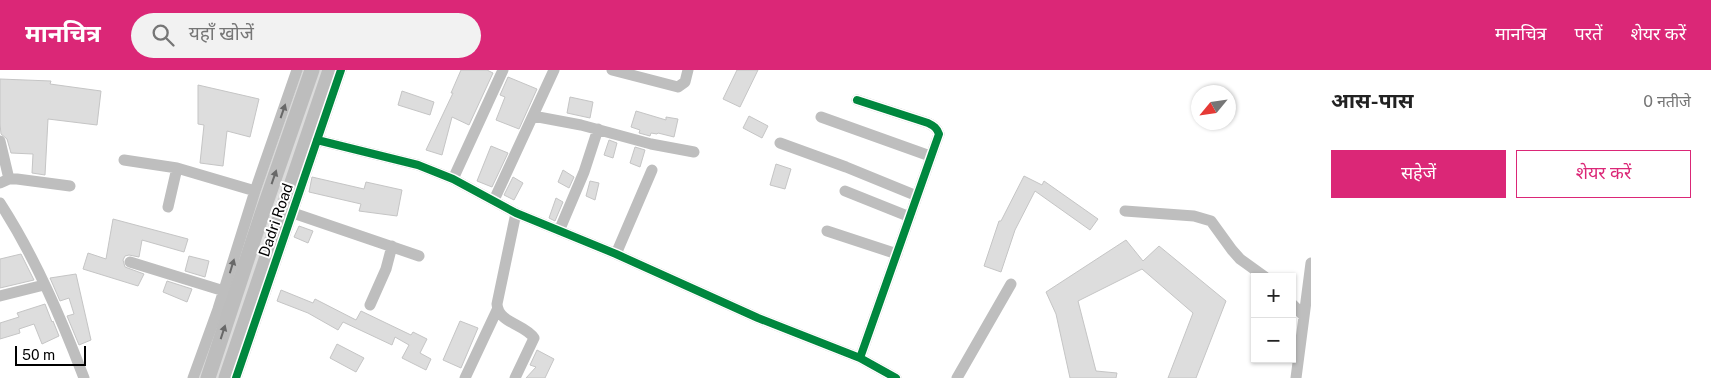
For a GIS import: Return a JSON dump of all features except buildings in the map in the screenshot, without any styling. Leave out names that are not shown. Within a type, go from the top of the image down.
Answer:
[{"type":"main road","points":[[208,378],[312,70]]},
{"type":"main road","points":[[226,378],[330,70]]},
{"type":"street","name":"Dadri Road","points":[[194,378],[224,291],[254,191],[297,70]]},
{"type":"street","name":"Dadri Road","points":[[236,378],[340,70]]},
{"type":"street","points":[[453,179],[503,70]]},
{"type":"street","points":[[494,200],[554,70]]},
{"type":"street","points":[[612,70],[678,88],[685,82],[688,70]]},
{"type":"street","points":[[857,100],[934,126],[938,134],[860,358]]},
{"type":"street","points":[[532,116],[598,129],[652,144],[694,152]]},
{"type":"street","points":[[821,117],[930,156]]},
{"type":"street","points":[[559,231],[584,172],[598,129]]},
{"type":"street","points":[[317,140],[418,165],[453,179],[516,213],[616,254],[758,318],[860,358],[896,378]]},
{"type":"street","points":[[0,141],[4,181],[70,186]]},
{"type":"street","points":[[780,143],[846,166],[917,196]]},
{"type":"street","points":[[124,160],[177,168],[254,191]]},
{"type":"street","points":[[168,207],[177,168]]},
{"type":"street","points":[[616,254],[652,170]]},
{"type":"street","points":[[845,191],[910,217]]},
{"type":"street","points":[[0,203],[22,239],[84,378]]},
{"type":"street","points":[[1125,211],[1194,216],[1211,221],[1240,259],[1259,273]]},
{"type":"street","points":[[292,213],[419,256]]},
{"type":"street","points":[[465,378],[497,310],[516,213]]},
{"type":"street","points":[[827,231],[897,254]]},
{"type":"street","points":[[370,305],[386,269],[392,246]]},
{"type":"street","points":[[130,262],[224,291]]},
{"type":"street","points":[[1296,378],[1311,263]]},
{"type":"street","points":[[957,378],[1011,284]]},
{"type":"street","points":[[0,296],[44,285]]},
{"type":"street","points":[[1296,308],[1304,316]]},
{"type":"street","points":[[497,310],[501,315],[534,338],[515,378]]},
{"type":"cycle path","points":[[236,378],[341,70]]},
{"type":"cycle path","points":[[857,100],[928,123],[935,127],[939,134],[860,358]]},
{"type":"cycle path","points":[[317,140],[418,165],[453,179],[516,213],[616,254],[758,318],[860,358],[896,378]]}]
